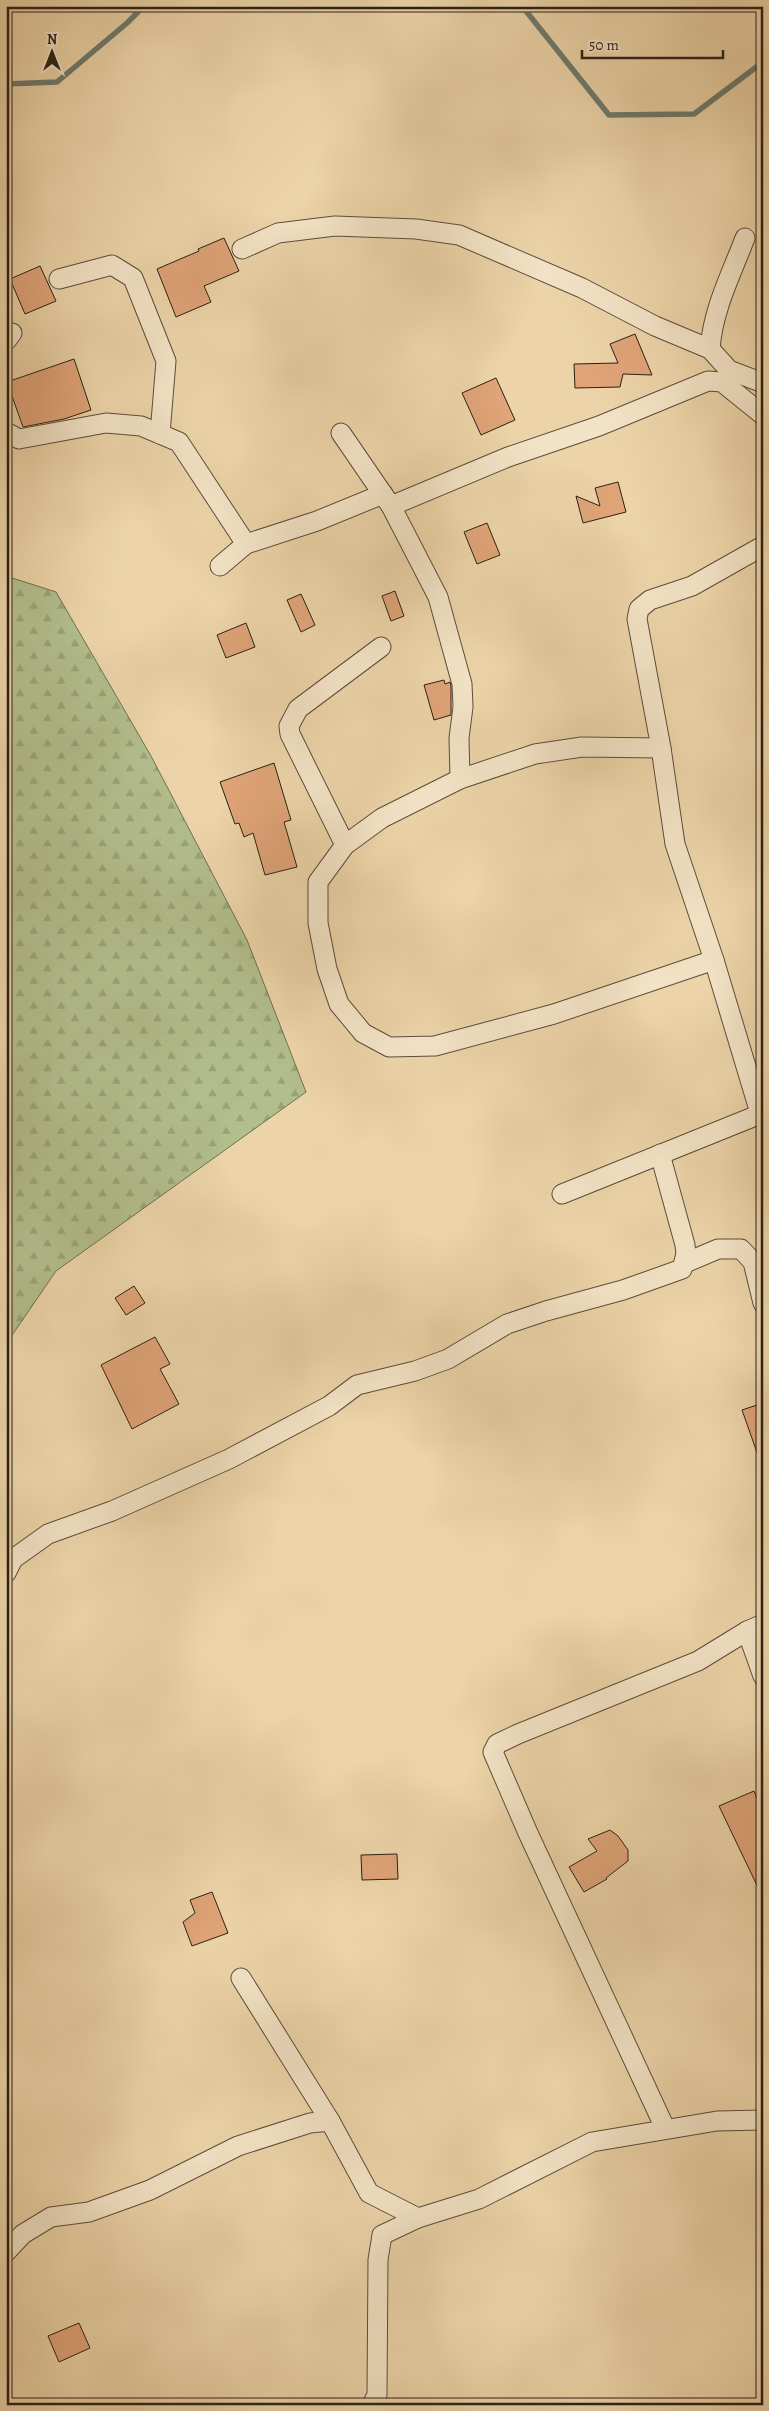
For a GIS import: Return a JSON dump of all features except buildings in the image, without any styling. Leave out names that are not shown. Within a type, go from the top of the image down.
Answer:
[{"type":"street","points":[[242,249],[278,233],[335,226],[416,229],[459,235],[582,288],[655,326],[710,349]]},
{"type":"street","points":[[745,238],[720,300],[712,327],[710,349],[725,376],[763,415]]},
{"type":"street","points":[[58,279],[112,264],[133,278],[166,361],[160,434]]},
{"type":"street","points":[[220,566],[246,544],[387,500],[599,426],[708,381],[725,376],[763,383]]},
{"type":"street","points":[[6,432],[19,439],[106,423],[142,426],[179,442],[246,544]]},
{"type":"street","points":[[341,434],[387,500],[438,597],[462,684],[464,707],[459,738],[460,779]]},
{"type":"street","points":[[562,1194],[762,1113],[675,844],[661,748],[636,619],[639,609],[650,600],[692,586],[763,546]]},
{"type":"street","points":[[345,845],[290,734],[289,726],[298,709],[380,647]]},
{"type":"street","points":[[661,748],[573,749],[535,754],[460,779],[382,818],[345,845],[318,882],[318,923],[327,970],[339,1004],[363,1034],[389,1047],[434,1046],[554,1014],[714,960]]},
{"type":"street","points":[[6,1573],[13,1560],[48,1534],[112,1511],[229,1458],[329,1406],[357,1386],[415,1371],[448,1359],[507,1324],[546,1310],[623,1290],[682,1268],[685,1263],[685,1245],[660,1154]]},
{"type":"street","points":[[685,1263],[718,1249],[741,1249],[753,1262],[763,1303]]},
{"type":"street","points":[[665,2128],[528,1833],[493,1752],[497,1744],[518,1734],[698,1661],[755,1628],[763,1676]]},
{"type":"street","points":[[241,1978],[330,2120],[369,2193],[418,2218]]},
{"type":"street","points":[[6,2252],[23,2234],[51,2217],[89,2212],[150,2190],[238,2146],[310,2123],[330,2120]]},
{"type":"street","points":[[372,2405],[377,2394],[378,2260],[382,2235],[418,2218],[480,2199],[592,2142],[665,2128],[717,2121],[763,2120]]},
{"type":"green space","points":[[6,576],[56,592],[151,756],[247,940],[306,1092],[56,1271],[6,1344]]},
{"type":"waterway","points":[[6,84],[57,82],[127,23],[144,6]]},
{"type":"waterway","points":[[522,6],[609,115],[694,114],[763,62]]}]
